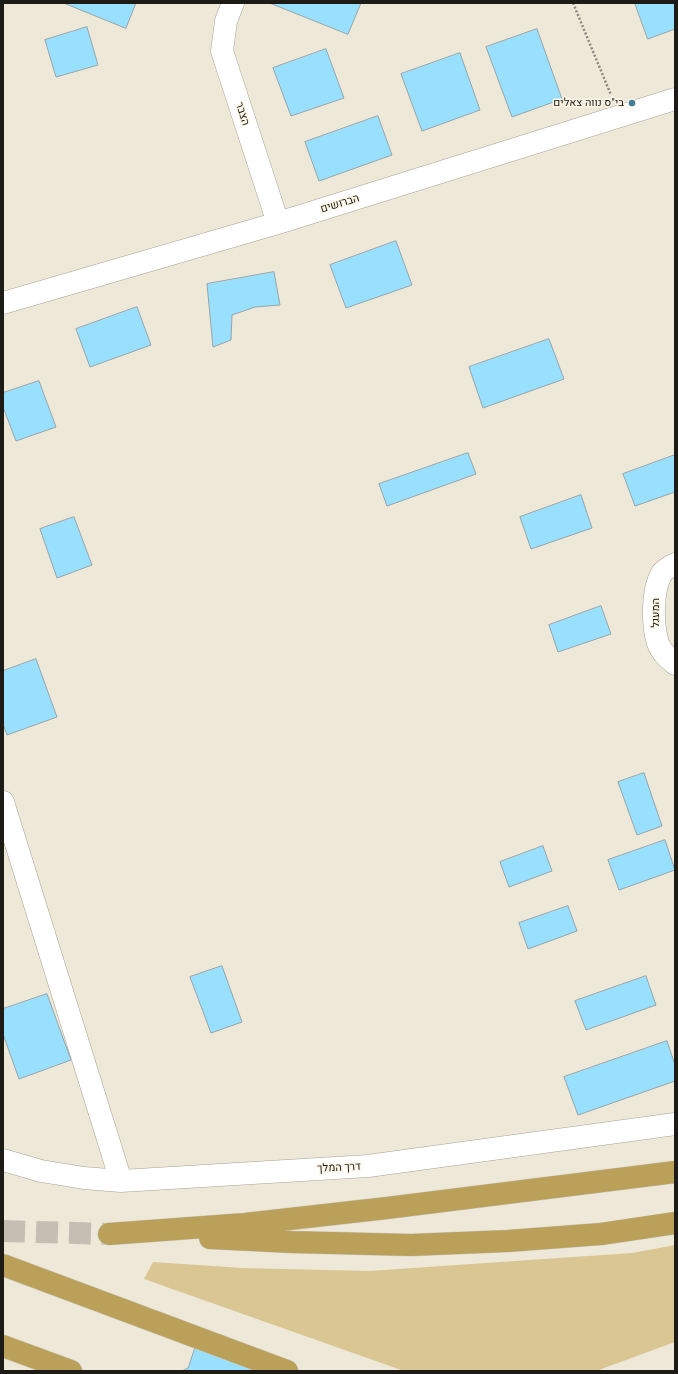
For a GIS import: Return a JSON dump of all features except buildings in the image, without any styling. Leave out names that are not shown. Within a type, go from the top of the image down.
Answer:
[{"type":"highway","points":[[675,1172],[253,1223],[113,1234],[291,1242],[411,1245],[508,1241],[601,1234],[675,1223]]},
{"type":"highway","points":[[3,1265],[287,1371]]},
{"type":"highway","points":[[7,1348],[71,1371]]},
{"type":"street","name":"הצבר","points":[[233,3],[226,21],[222,51],[278,223]]},
{"type":"street","name":"הברושים","points":[[3,303],[278,223],[675,99]]},
{"type":"street","name":"המעגל","points":[[675,564],[663,571],[657,585],[654,603],[654,625],[658,644],[665,656],[675,664]]},
{"type":"street","points":[[3,802],[121,1181]]},
{"type":"street","name":"דרך המלך","points":[[3,1160],[41,1171],[84,1178],[121,1181],[368,1166],[675,1124]]},
{"type":"path","points":[[573,3],[620,116]]},
{"type":"shaded area","points":[[675,1245],[675,1342],[596,1371],[404,1371],[144,1279],[153,1262],[242,1268],[369,1271],[632,1253]]},
{"type":"tunnel","points":[[3,1231],[109,1234]]},
{"type":"place","name":"בי\"ס נווה צאלים","points":[[632,103]]}]
